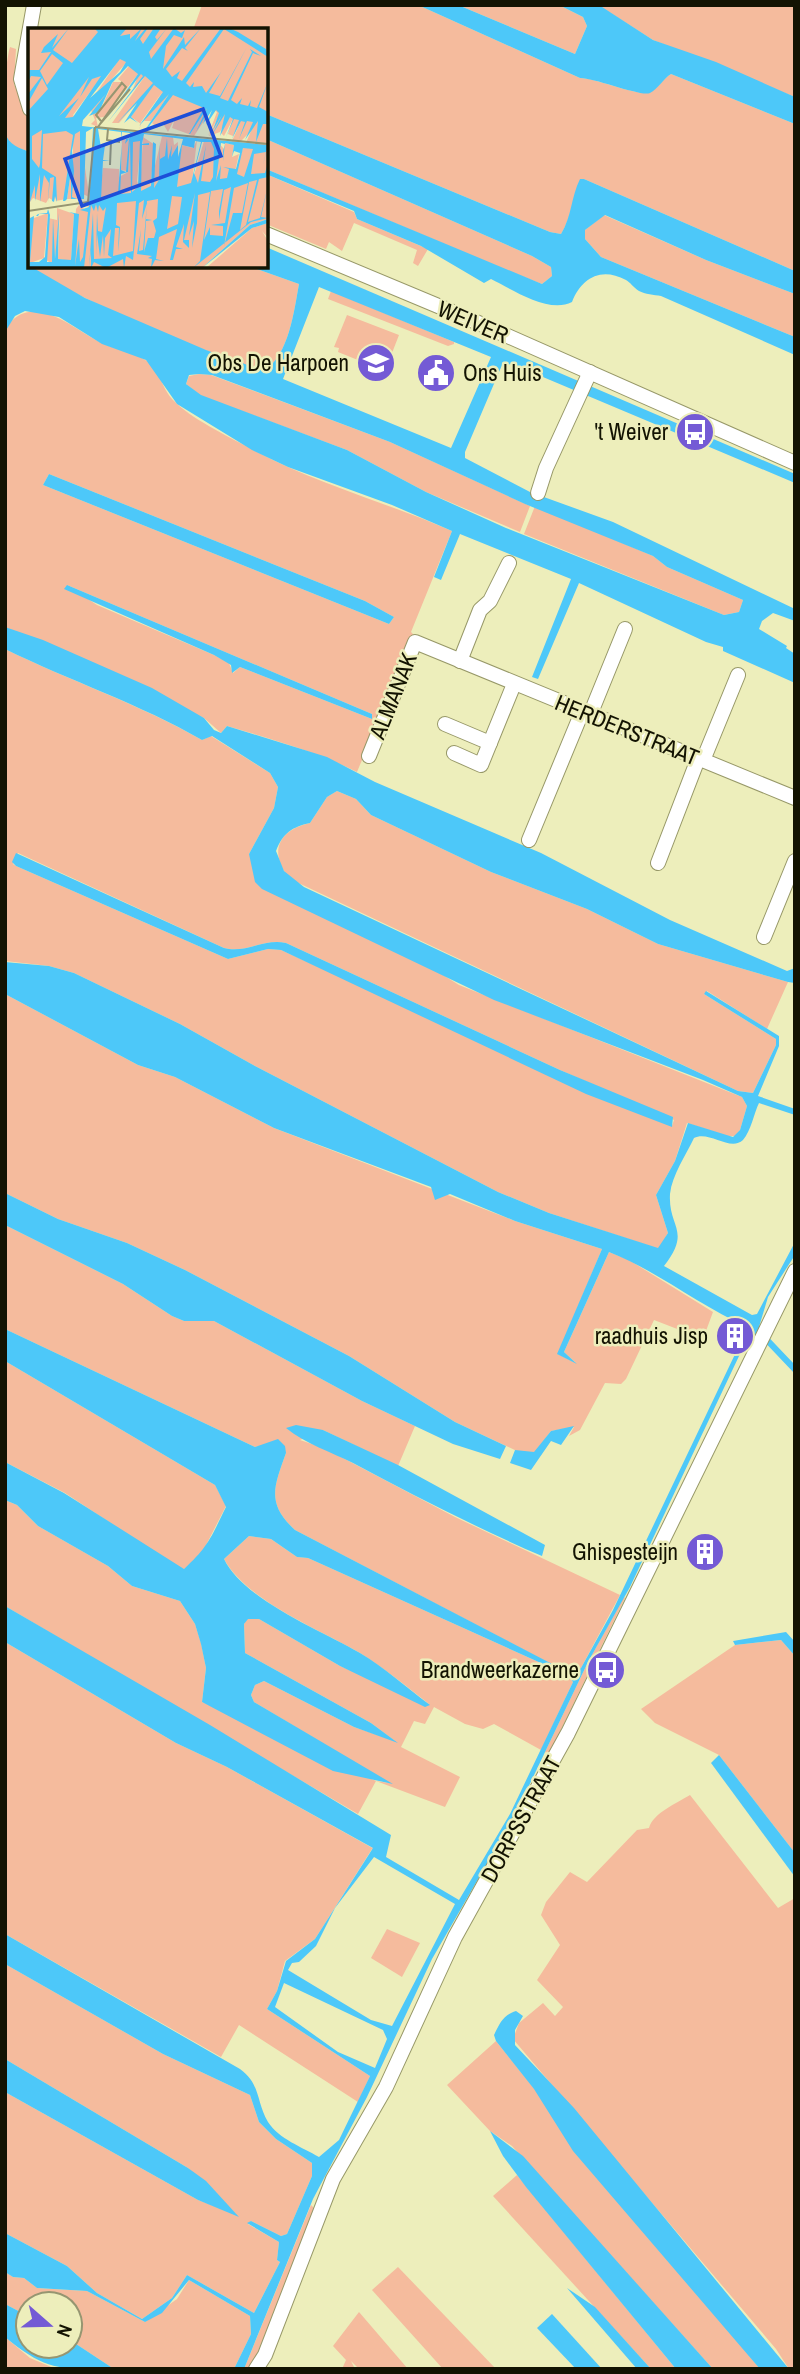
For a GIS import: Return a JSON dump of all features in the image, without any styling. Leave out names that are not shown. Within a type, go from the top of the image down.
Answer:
[{"type":"street","points":[[29,28],[34,5]]},
{"type":"street","points":[[28,36],[22,66],[24,94],[28,104]]},
{"type":"street","name":"WEIVER","points":[[268,235],[588,377],[795,463]]},
{"type":"street","points":[[538,493],[545,468],[588,377]]},
{"type":"street","points":[[460,660],[480,610],[490,601],[509,563]]},
{"type":"street","points":[[529,840],[625,629]]},
{"type":"street","name":"ALMANAK","points":[[369,756],[415,642],[460,660]]},
{"type":"street","name":"HERDERSTRAAT","points":[[460,660],[795,799]]},
{"type":"street","points":[[658,863],[698,759],[706,753],[738,675]]},
{"type":"street","points":[[454,753],[481,765],[514,684]]},
{"type":"street","points":[[445,724],[490,743]]},
{"type":"street","points":[[764,937],[795,861]]},
{"type":"street","name":"DORPSSTRAAT","points":[[256,2369],[265,2355],[333,2179],[387,2087],[456,1937],[568,1733],[795,1271]]},
{"type":"shaded area","points":[[202,5],[418,5],[580,78],[644,93],[653,90],[671,74],[795,124],[795,271],[584,179],[561,234],[550,232],[268,115],[268,28],[194,28]]},
{"type":"shaded area","points":[[458,5],[559,5],[583,17],[587,26],[575,54]]},
{"type":"shaded area","points":[[598,5],[795,5],[795,97],[653,40]]},
{"type":"shaded area","points":[[10,47],[16,49],[14,84],[28,118],[28,151],[11,144],[6,135],[6,67]]},
{"type":"shaded area","points":[[268,140],[532,256],[551,267],[552,276],[542,284],[268,170]]},
{"type":"shaded area","points":[[5,143],[28,221],[28,238],[8,325],[19,315],[30,312],[55,316],[102,343],[147,361],[155,369],[173,400],[220,432],[299,472],[452,531],[411,632],[414,635],[357,772],[310,752],[227,726],[221,733],[204,718],[5,627]],"holes":[[[49,474],[365,601],[394,617],[389,624],[43,485]],[[67,585],[372,714],[372,719],[240,667],[233,673],[229,663],[214,655],[97,605]]]},
{"type":"shaded area","points":[[268,175],[354,212],[357,219],[428,249],[418,266],[413,263],[417,250],[354,223],[342,251],[329,242],[326,249],[268,225]]},
{"type":"shaded area","points":[[604,215],[706,260],[795,294],[795,337],[601,257],[585,239],[585,230]]},
{"type":"shaded area","points":[[35,268],[254,268],[299,284],[285,344],[264,371],[180,340],[104,307],[46,277]]},
{"type":"shaded area","points":[[331,291],[454,344],[448,346],[328,299]]},
{"type":"shaded area","points":[[347,315],[399,335],[385,371],[338,352],[339,348],[334,347]]},
{"type":"shaded area","points":[[211,375],[390,442],[530,506],[520,532],[426,492],[347,450],[201,396],[186,384],[189,376]]},
{"type":"shaded area","points":[[535,506],[653,556],[667,567],[743,600],[739,612],[724,615],[524,534]]},
{"type":"shaded area","points":[[5,649],[154,715],[202,740],[211,736],[270,773],[278,787],[274,808],[249,854],[459,985],[742,1097],[747,1106],[740,1130],[735,1136],[687,1123],[675,1161],[656,1195],[668,1233],[659,1249],[549,1213],[498,1192],[255,1066],[180,1024],[74,973],[49,966],[5,961]],"holes":[[[18,853],[224,948],[239,949],[286,943],[674,1120],[672,1126],[281,950],[268,949],[228,959],[13,864]]]},
{"type":"shaded area","points":[[337,791],[356,799],[371,815],[491,872],[587,909],[658,944],[788,982],[767,1029],[707,991],[704,994],[776,1039],[776,1045],[753,1093],[738,1091],[290,879],[279,860],[280,844],[290,831],[310,823],[327,797]]},
{"type":"shaded area","points":[[5,994],[138,1065],[175,1077],[274,1128],[515,1221],[602,1249],[558,1354],[576,1363],[564,1352],[609,1252],[629,1260],[713,1312],[703,1339],[654,1320],[626,1379],[621,1384],[605,1383],[580,1430],[569,1436],[574,1427],[551,1431],[535,1452],[519,1452],[455,1422],[349,1356],[185,1270],[127,1243],[58,1219],[5,1193]]},
{"type":"shaded area","points":[[5,1225],[123,1284],[172,1316],[184,1321],[214,1321],[362,1401],[415,1426],[398,1466],[323,1430],[300,1440],[324,1448],[455,1517],[620,1595],[581,1668],[576,1673],[563,1670],[573,1682],[541,1750],[494,1724],[483,1729],[465,1724],[434,1707],[425,1724],[414,1721],[401,1747],[460,1777],[445,1807],[376,1781],[389,1783],[254,1702],[251,1695],[255,1685],[264,1681],[354,1727],[395,1741],[371,1723],[245,1653],[244,1624],[247,1619],[259,1619],[340,1666],[429,1704],[360,1653],[285,1613],[249,1588],[224,1559],[249,1536],[271,1539],[297,1557],[308,1558],[552,1668],[553,1665],[295,1530],[276,1503],[276,1485],[286,1453],[266,1445],[255,1447],[5,1329]]},
{"type":"shaded area","points":[[5,1361],[215,1485],[226,1506],[200,1557],[184,1569],[179,1568],[65,1493],[5,1462]]},
{"type":"shaded area","points":[[5,1500],[17,1505],[38,1526],[108,1566],[132,1586],[180,1601],[195,1624],[201,1643],[206,1668],[202,1702],[376,1781],[358,1814],[5,1606]]},
{"type":"shaded area","points":[[624,1597],[549,1754],[545,1752],[588,1662]]},
{"type":"shaded area","points":[[781,1640],[795,1656],[795,1853],[719,1755],[655,1723],[641,1709],[735,1645]]},
{"type":"shaded area","points":[[5,1642],[176,1743],[227,1767],[376,1850],[372,1849],[315,1939],[285,1961],[277,1991],[267,2009],[370,2076],[358,2102],[239,2025],[221,2057],[5,1934]]},
{"type":"shaded area","points":[[690,1795],[778,1908],[795,1898],[795,2369],[789,2369],[776,2349],[513,2039],[519,2023],[543,2003],[555,2016],[563,2007],[537,1980],[560,1945],[541,1915],[546,1902],[570,1872],[587,1882],[637,1830],[649,1828],[660,1813]]},
{"type":"shaded area","points":[[387,1929],[420,1943],[402,1977],[371,1958]]},
{"type":"shaded area","points":[[5,1964],[163,2054],[250,2095],[259,2122],[276,2139],[312,2163],[312,2176],[287,2234],[281,2236],[251,2221],[248,2224],[279,2242],[277,2260],[280,2262],[254,2313],[187,2275],[172,2298],[142,2319],[97,2293],[67,2266],[5,2233],[5,2092],[198,2200],[236,2214],[188,2168],[5,2059]]},
{"type":"shaded area","points":[[496,2041],[760,2369],[713,2369],[512,2146],[490,2131],[447,2085]]},
{"type":"shaded area","points":[[517,2175],[676,2369],[651,2369],[493,2196]]},
{"type":"shaded area","points":[[311,2205],[315,2209],[251,2369],[244,2369]]},
{"type":"shaded area","points":[[398,2267],[496,2369],[443,2369],[372,2290]]},
{"type":"shaded area","points":[[5,2272],[13,2277],[24,2278],[37,2288],[70,2290],[14,2290],[14,2309],[5,2304]]},
{"type":"shaded area","points":[[189,2280],[250,2316],[251,2334],[234,2369],[114,2369],[84,2349],[84,2291],[145,2322],[177,2299]]},
{"type":"shaded area","points":[[359,2312],[408,2369],[359,2369],[351,2361],[355,2369],[342,2369],[346,2360],[333,2346]]},
{"type":"shaded area","points":[[5,2337],[14,2345],[14,2360],[35,2360],[56,2369],[5,2369]]},
{"type":"water","points":[[418,5],[458,5],[575,54],[587,26],[583,17],[559,5],[599,5],[653,40],[716,62],[795,97],[795,124],[671,74],[653,91],[645,94],[580,78]]},
{"type":"water","points":[[268,115],[550,232],[561,234],[577,186],[580,179],[584,179],[795,271],[795,294],[706,260],[605,215],[585,230],[585,239],[601,257],[795,337],[795,355],[661,296],[639,291],[617,276],[608,274],[593,277],[586,281],[572,302],[562,305],[530,299],[491,279],[484,283],[421,246],[357,219],[354,211],[268,175],[268,170],[542,284],[552,276],[551,267],[532,256],[268,140]]},
{"type":"water","points":[[5,133],[12,143],[28,151],[28,268],[33,268],[85,298],[206,350],[264,371],[285,344],[299,284],[254,268],[268,268],[268,248],[795,474],[795,483],[512,364],[502,365],[465,452],[465,458],[530,492],[613,522],[795,609],[795,621],[773,613],[762,621],[759,629],[795,654],[795,683],[723,651],[723,647],[706,642],[579,583],[538,679],[532,677],[571,579],[460,534],[441,580],[434,577],[452,531],[392,505],[288,467],[252,450],[177,404],[146,360],[102,344],[59,317],[25,311],[15,316],[5,332]],"holes":[[[319,287],[491,357],[451,448],[283,379]],[[189,375],[212,375],[390,442],[525,504],[653,556],[667,567],[743,600],[739,612],[724,615],[506,528],[426,492],[347,450],[201,395],[186,384]]]},
{"type":"water","points":[[49,474],[365,601],[394,617],[389,624],[43,485]]},
{"type":"water","points":[[67,585],[372,714],[372,719],[240,667],[232,673],[231,665],[214,655],[64,589]]},
{"type":"water","points":[[5,627],[43,640],[152,688],[204,718],[214,730],[221,733],[227,726],[327,757],[375,782],[541,853],[670,920],[787,971],[795,968],[795,983],[658,944],[587,909],[491,872],[371,815],[356,799],[337,791],[327,797],[310,823],[285,835],[276,851],[284,871],[304,887],[738,1091],[753,1093],[776,1045],[776,1039],[704,994],[706,991],[779,1036],[779,1046],[758,1096],[795,1109],[795,1115],[759,1103],[748,1132],[738,1143],[726,1143],[700,1136],[694,1138],[671,1187],[670,1205],[678,1236],[672,1254],[664,1266],[752,1315],[757,1314],[795,1242],[795,1255],[768,1297],[759,1327],[795,1365],[795,1374],[757,1334],[748,1337],[630,1587],[588,1662],[515,1815],[432,1959],[367,2097],[313,2199],[244,2369],[234,2369],[251,2334],[250,2316],[189,2280],[162,2313],[145,2322],[87,2291],[37,2288],[24,2278],[13,2277],[5,2272],[5,2233],[67,2266],[97,2293],[142,2319],[172,2298],[187,2275],[254,2313],[280,2262],[277,2260],[279,2242],[247,2223],[251,2221],[281,2236],[287,2234],[312,2176],[312,2163],[276,2139],[259,2122],[250,2095],[163,2054],[5,1964],[5,1934],[240,2069],[252,2081],[264,2115],[273,2128],[284,2138],[319,2157],[339,2140],[370,2076],[267,2009],[277,1991],[286,1961],[315,1939],[373,1848],[227,1767],[176,1743],[5,1642],[5,1606],[210,1725],[391,1835],[386,1857],[459,1900],[510,1814],[573,1682],[563,1670],[575,1672],[581,1668],[613,1610],[748,1327],[609,1252],[564,1352],[577,1364],[557,1354],[602,1249],[515,1221],[450,1194],[435,1200],[431,1187],[274,1128],[175,1077],[138,1065],[5,994],[5,962],[49,966],[74,973],[180,1024],[255,1066],[498,1192],[549,1213],[658,1248],[668,1233],[656,1195],[675,1161],[688,1123],[733,1137],[740,1130],[747,1106],[742,1097],[703,1080],[494,1000],[262,889],[255,882],[249,854],[274,808],[278,787],[270,773],[212,736],[202,740],[154,715],[5,649]],"holes":[[[374,1857],[455,1904],[392,2026],[371,2020],[288,1970],[292,1963],[299,1962],[316,1946],[335,1908]],[[284,1983],[383,2030],[387,2039],[375,2068],[338,2052],[275,2007]]]},
{"type":"water","points":[[16,853],[224,948],[239,949],[286,943],[560,1070],[673,1117],[672,1127],[586,1094],[281,950],[268,949],[228,959],[16,866],[12,862]]},
{"type":"water","points":[[5,1193],[58,1219],[127,1243],[185,1270],[349,1356],[455,1422],[506,1446],[500,1459],[453,1444],[362,1401],[214,1321],[184,1321],[172,1316],[123,1284],[5,1225]]},
{"type":"water","points":[[5,1329],[255,1447],[278,1439],[285,1446],[286,1453],[276,1485],[276,1503],[295,1530],[554,1665],[552,1668],[308,1558],[297,1557],[271,1539],[249,1536],[224,1559],[248,1588],[285,1613],[369,1659],[430,1705],[425,1707],[340,1666],[259,1619],[248,1619],[244,1624],[245,1653],[371,1723],[398,1743],[354,1727],[264,1681],[255,1685],[251,1695],[254,1702],[393,1784],[333,1771],[202,1702],[206,1668],[201,1644],[195,1624],[180,1601],[132,1586],[108,1566],[38,1526],[17,1505],[5,1500],[5,1462],[64,1493],[184,1569],[213,1534],[226,1507],[215,1485],[5,1361]]},
{"type":"water","points":[[296,1425],[323,1430],[398,1465],[545,1545],[542,1556],[310,1443],[286,1428]]},
{"type":"water","points":[[574,1426],[561,1445],[551,1441],[531,1470],[510,1463],[515,1450],[534,1452],[551,1431]]},
{"type":"water","points":[[786,1632],[795,1642],[795,1656],[781,1640],[735,1645],[733,1641]]},
{"type":"water","points":[[719,1755],[795,1853],[795,1877],[711,1763]]},
{"type":"water","points":[[516,2011],[523,2016],[515,2030],[515,2045],[574,2108],[789,2369],[760,2369],[573,2151],[534,2089],[496,2041],[494,2035],[500,2023]]},
{"type":"water","points":[[5,2059],[188,2168],[206,2181],[239,2217],[198,2200],[5,2092]]},
{"type":"water","points":[[490,2131],[523,2156],[713,2369],[676,2369],[526,2187],[503,2156]]},
{"type":"water","points":[[567,2288],[595,2307],[651,2369],[637,2369]]},
{"type":"water","points":[[5,2304],[14,2309],[14,2344],[5,2337]]},
{"type":"water","points":[[552,2314],[602,2369],[576,2369],[537,2328]]},
{"type":"water","points":[[84,2349],[114,2369],[67,2368],[38,2360],[84,2360]]},
{"type":"place","name":"Obs De Harpoen","points":[[376,363]]},
{"type":"place","name":"Ons Huis","points":[[436,373]]},
{"type":"place","name":"'t Weiver","points":[[695,432]]},
{"type":"place","name":"raadhuis Jisp","points":[[735,1336]]},
{"type":"place","name":"Ghispesteijn","points":[[705,1552]]},
{"type":"place","name":"Brandweerkazerne","points":[[606,1670]]}]
